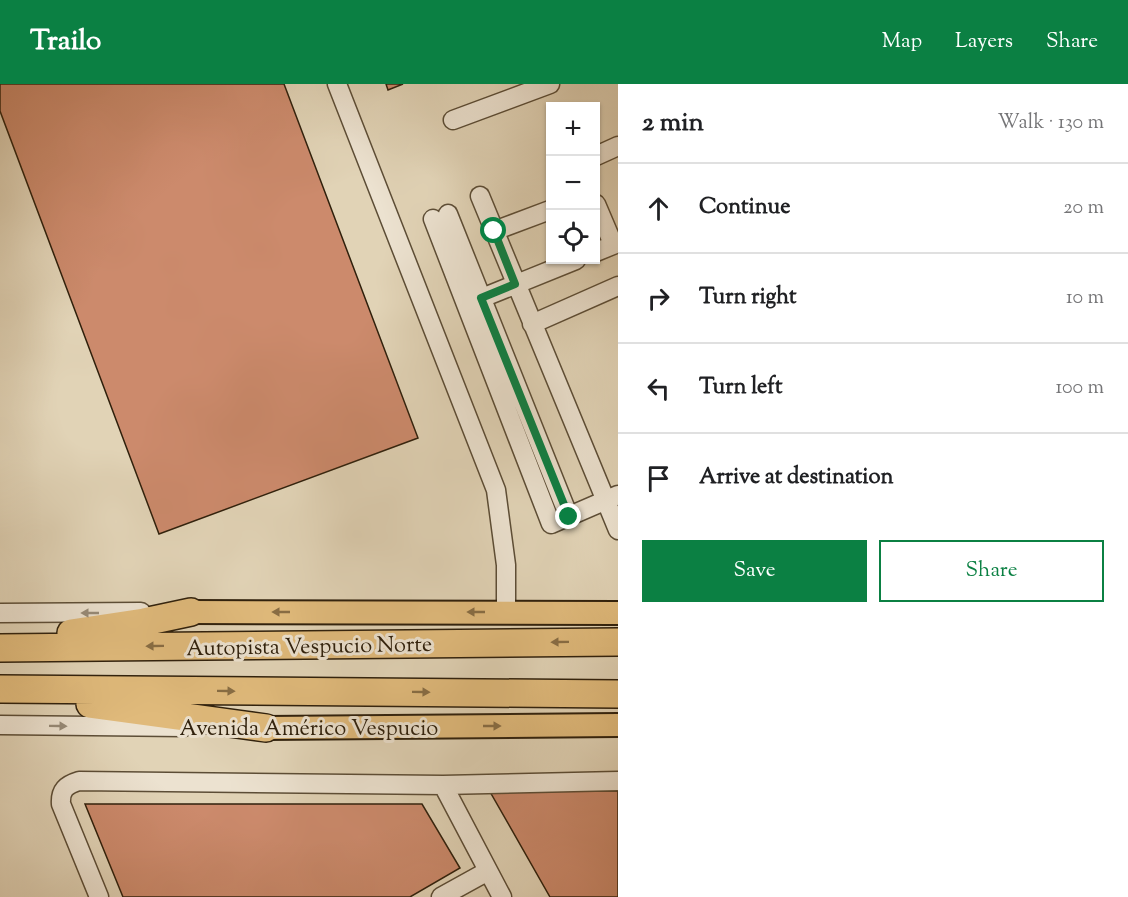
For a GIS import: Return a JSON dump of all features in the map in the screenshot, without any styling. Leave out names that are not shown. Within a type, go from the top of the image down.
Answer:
[{"type":"highway","points":[[0,647],[190,612]]},
{"type":"highway","name":"Autopista Vespucio Norte","points":[[0,647],[618,642]]},
{"type":"highway","points":[[0,690],[266,728]]},
{"type":"highway","name":"Autopista Vespucio Norte","points":[[0,690],[618,694]]},
{"type":"main road","points":[[190,612],[618,613]]},
{"type":"main road","name":"Avenida Américo Vespucio","points":[[266,728],[618,725]]},
{"type":"street","points":[[337,84],[496,490],[506,566],[506,612]]},
{"type":"street","points":[[453,120],[550,84]]},
{"type":"street","points":[[600,154],[618,146]]},
{"type":"street","points":[[480,196],[532,324],[612,498],[618,530]]},
{"type":"street","points":[[599,210],[616,243],[600,250]]},
{"type":"street","points":[[494,231],[546,212]]},
{"type":"street","points":[[441,216],[474,301],[552,524],[612,498]]},
{"type":"street","points":[[474,301],[566,264]]},
{"type":"street","points":[[532,324],[618,286]]},
{"type":"street","points":[[0,613],[190,612]]},
{"type":"street","name":"Avenida Américo Vespucio","points":[[0,725],[266,728]]},
{"type":"street","points":[[99,897],[61,804],[60,795],[64,789],[79,781],[442,785],[618,780]]},
{"type":"street","points":[[442,785],[502,897]]},
{"type":"street","points":[[441,897],[488,870]]},
{"type":"building","points":[[0,84],[284,84],[418,438],[159,534],[0,111]]},
{"type":"building","points":[[386,84],[403,84],[388,90]]},
{"type":"building","points":[[489,790],[618,791],[618,897],[550,897]]},
{"type":"building","points":[[85,804],[422,804],[460,868],[410,897],[123,897]]},
{"type":"route","points":[[494,231],[515,284],[481,298],[569,517]]}]
